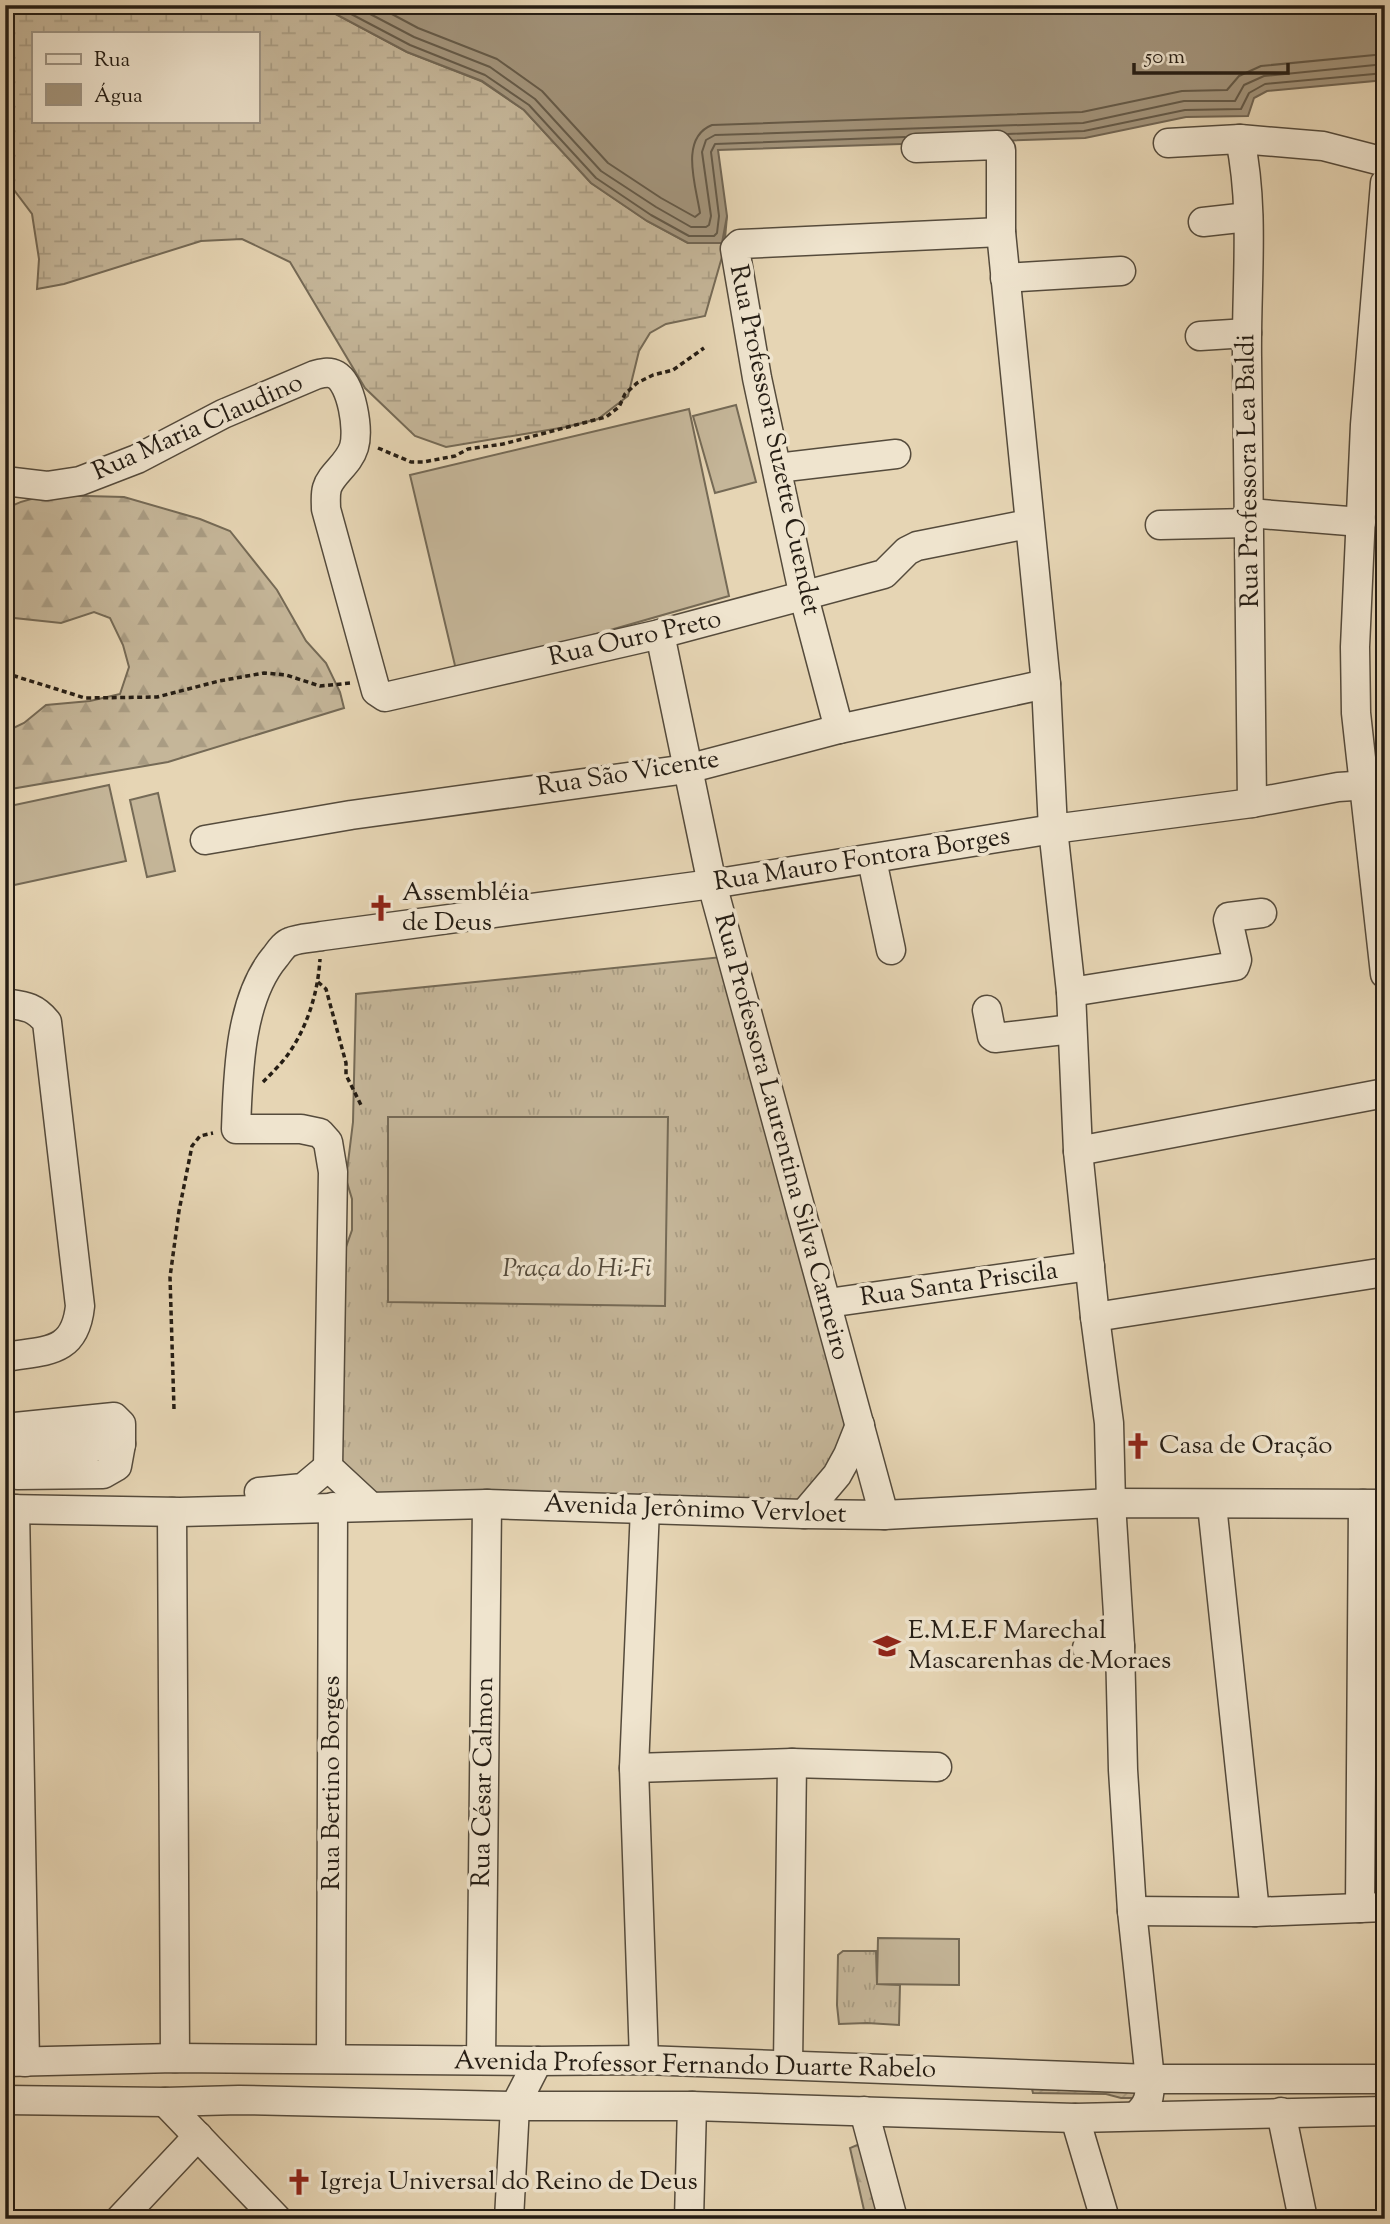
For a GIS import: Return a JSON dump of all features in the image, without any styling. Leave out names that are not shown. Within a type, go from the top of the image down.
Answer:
[{"type":"street","points":[[1168,143],[1240,139],[1323,146],[1385,162]]},
{"type":"street","name":"Rua Professora Lea Baldi","points":[[1240,139],[1247,169],[1248,217],[1252,803]]},
{"type":"street","points":[[916,148],[996,145],[1001,150],[1000,232],[1046,684],[1053,829],[1071,992],[1078,1151],[1109,1423],[1123,1770],[1132,1911],[1150,2079],[1147,2106],[1136,2116]]},
{"type":"street","points":[[1385,183],[1381,217],[1375,426],[1361,522],[1373,558],[1355,646],[1356,713],[1374,785],[1385,974]]},
{"type":"street","points":[[1203,222],[1248,217]]},
{"type":"street","name":"Rua Professora Suzette Cuendet","points":[[839,729],[804,597],[757,378],[736,246],[1000,232]]},
{"type":"street","points":[[1005,278],[1121,271]]},
{"type":"street","points":[[1200,336],[1247,333]]},
{"type":"street","name":"Rua Maria Claudino","points":[[5,481],[47,486],[80,481],[137,460],[223,414],[315,375],[328,372],[339,376],[347,389],[357,429],[355,446],[349,460],[328,485],[326,509],[379,689]]},
{"type":"street","points":[[777,468],[883,448]]},
{"type":"street","points":[[1160,525],[1249,518],[1361,522]]},
{"type":"street","name":"Rua Ouro Preto","points":[[379,689],[660,634],[884,574],[907,551],[917,546],[1028,524]]},
{"type":"street","name":"Rua Professora Laurentina Silva Carneiro","points":[[660,634],[712,884],[884,1515]]},
{"type":"street","name":"Rua São Vicente","points":[[205,840],[351,815],[687,769],[839,729],[1046,684]]},
{"type":"street","name":"Rua Mauro Fontora Borges","points":[[237,1092],[247,1015],[270,962],[288,942],[712,884],[1053,829],[1252,803],[1338,787],[1374,785]]},
{"type":"street","points":[[872,860],[891,950]]},
{"type":"street","points":[[1071,992],[1235,966],[1237,960],[1228,919],[1232,916],[1262,913]]},
{"type":"street","points":[[5,1003],[27,1006],[39,1012],[47,1022],[80,1306],[78,1323],[71,1338],[57,1348],[5,1357]]},
{"type":"street","points":[[987,1010],[992,1036],[995,1038],[1072,1029]]},
{"type":"street","points":[[237,1092],[236,1129],[301,1129],[320,1133],[328,1142],[333,1172],[328,1467],[370,1506]]},
{"type":"street","points":[[1078,1151],[1385,1093]]},
{"type":"street","name":"Rua Santa Priscila","points":[[828,1303],[1090,1266]]},
{"type":"street","points":[[1095,1317],[1385,1272]]},
{"type":"street","points":[[5,1428],[114,1417],[121,1424],[117,1466],[103,1474],[17,1475],[5,1471]]},
{"type":"street","points":[[804,1514],[837,1475],[860,1425]]},
{"type":"street","points":[[5,1454],[121,1444]]},
{"type":"street","points":[[175,2058],[176,1512],[203,1498],[303,1488],[328,1467]]},
{"type":"street","name":"Avenida Jerônimo Vervloet","points":[[10,1509],[176,1512],[487,1504],[884,1515],[1111,1503],[1374,1504]]},
{"type":"street","name":"Rua César Calmon","points":[[470,2060],[487,1504]]},
{"type":"street","points":[[1132,1911],[1255,1912],[1372,1908],[1374,1504]]},
{"type":"street","points":[[1212,1505],[1255,1912]]},
{"type":"street","name":"Rua Bertino Borges","points":[[331,2058],[333,1507]]},
{"type":"street","points":[[602,2106],[617,2088],[633,2060],[634,1768],[645,1508]]},
{"type":"street","points":[[10,1509],[15,2062]]},
{"type":"street","points":[[1087,1648],[1120,1646]]},
{"type":"street","points":[[634,1768],[792,1763],[937,1767]]},
{"type":"street","points":[[788,2065],[792,1763]]},
{"type":"street","name":"Avenida Professor Fernando Duarte Rabelo","points":[[15,2062],[175,2058],[538,2062],[633,2060],[1150,2079],[1385,2080]]},
{"type":"street","points":[[437,2103],[441,2074],[470,2060]]},
{"type":"street","points":[[509,2219],[515,2106],[538,2062]]},
{"type":"street","name":"Avenida Professor Fernando Duarte Rabelo","points":[[5,2100],[692,2106],[1075,2118],[1385,2111]]},
{"type":"street","points":[[165,2102],[277,2219]]},
{"type":"street","points":[[689,2219],[692,2106]]},
{"type":"street","points":[[864,2112],[893,2219]]},
{"type":"street","points":[[1281,2112],[1303,2219]]},
{"type":"street","points":[[1075,2118],[1105,2219]]},
{"type":"street","points":[[120,2219],[198,2136]]},
{"type":"path","points":[[376,446],[397,457],[423,463],[455,456],[468,449],[503,444],[586,424],[606,417],[619,407],[625,394],[637,383],[653,374],[673,370],[704,348]]},
{"type":"path","points":[[5,673],[85,698],[157,697],[264,673],[286,674],[320,686],[379,689]]},
{"type":"path","points":[[237,1092],[254,1092],[289,1054],[304,1027],[330,935]]},
{"type":"path","points":[[318,982],[326,989],[346,1063],[346,1075],[361,1105]]},
{"type":"path","points":[[174,1409],[170,1277],[178,1211],[192,1146],[200,1136],[236,1129]]},
{"type":"green space","points":[[5,5],[324,5],[328,10],[407,52],[481,81],[524,110],[591,183],[647,221],[688,243],[722,243],[727,216],[724,250],[705,316],[666,324],[650,333],[639,351],[628,396],[598,419],[446,447],[415,436],[365,388],[290,262],[242,239],[201,241],[64,284],[37,289],[39,259],[32,214],[5,178]]},
{"type":"green space","points":[[736,405],[756,482],[715,493],[693,416]]},
{"type":"green space","points":[[689,409],[729,596],[457,674],[410,475]]},
{"type":"green space","points":[[124,497],[200,519],[230,531],[277,590],[306,641],[326,663],[340,692],[344,708],[168,762],[5,790],[5,732],[24,723],[46,705],[90,701],[120,694],[129,667],[123,645],[110,618],[94,612],[61,623],[5,617],[5,510],[34,499]]},
{"type":"green space","points":[[109,785],[126,861],[5,887],[5,807]]},
{"type":"green space","points":[[158,793],[175,871],[147,877],[130,800]]},
{"type":"green space","name":"Praça do Hi-Fi","points":[[722,957],[851,1440],[809,1502],[374,1496],[351,1478],[340,1456],[346,1247],[352,1230],[352,1199],[346,1179],[353,1122],[356,994]]},
{"type":"green space","points":[[388,1117],[668,1117],[665,1306],[388,1302]]},
{"type":"green space","points":[[878,1938],[959,1939],[959,1985],[877,1984]]},
{"type":"green space","points":[[843,1951],[876,1951],[877,1984],[900,1985],[899,2025],[839,2024],[838,1955]]},
{"type":"green space","points":[[1032,2089],[1138,2092],[1138,2098],[1121,2098],[1106,2094],[1033,2093]]},
{"type":"green space","points":[[864,2142],[890,2219],[866,2219],[850,2148]]},
{"type":"water","points":[[324,5],[1385,5],[1385,80],[1267,91],[1254,98],[1248,116],[1186,117],[1085,138],[718,150],[727,216],[722,243],[688,243],[647,221],[591,183],[524,110],[482,81],[407,52],[328,10]]},
{"type":"place","name":"Assembléia de Deus","points":[[381,908]]},
{"type":"place","name":"Casa de Oração","points":[[1138,1446]]},
{"type":"place","name":"E.M.E.F Marechal Mascarenhas de Moraes","points":[[887,1646]]},
{"type":"place","name":"Igreja Universal do Reino de Deus","points":[[299,2182]]}]
